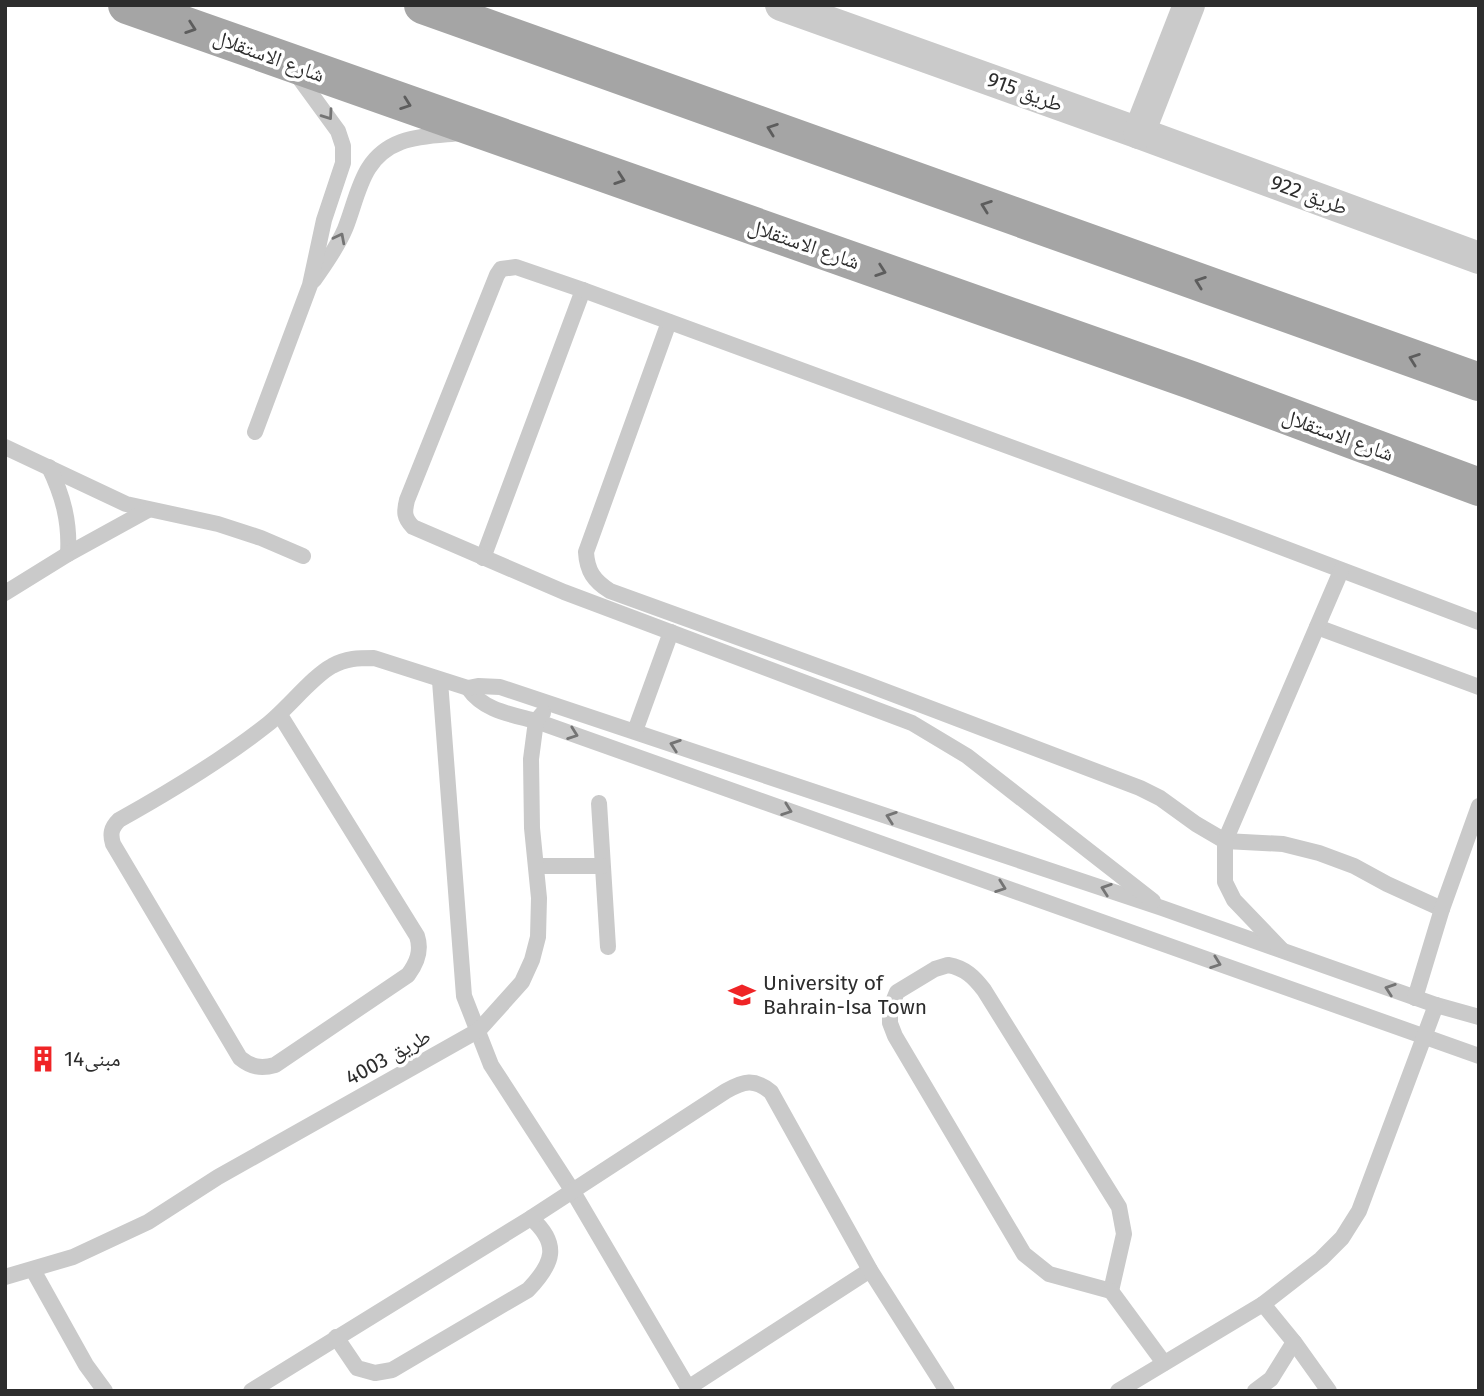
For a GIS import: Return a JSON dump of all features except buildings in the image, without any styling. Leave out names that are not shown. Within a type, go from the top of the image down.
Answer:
[{"type":"main road","name":"شارع الاستقلال","points":[[127,5],[1191,380],[1479,487]]},
{"type":"main road","points":[[423,5],[1479,382]]},
{"type":"street","name":"طريق 915","points":[[781,5],[1139,133]]},
{"type":"street","points":[[1139,133],[1189,5]]},
{"type":"street","name":"طريق 922","points":[[1139,133],[1479,258]]},
{"type":"lane","points":[[255,432],[310,285],[318,242],[343,163],[343,146],[338,131],[287,62]]},
{"type":"lane","points":[[310,285],[340,239],[365,171],[375,158],[404,141],[479,130]]},
{"type":"lane","points":[[332,196],[353,204]]},
{"type":"lane","points":[[1162,908],[940,738],[912,723],[564,592],[413,527],[406,519],[404,509],[407,500],[497,275],[502,269],[516,267],[583,290],[1479,622]]},
{"type":"lane","points":[[483,558],[583,290]]},
{"type":"lane","points":[[669,322],[586,552],[587,564],[600,584],[1140,788],[1226,841],[1283,844],[1319,853],[1354,866],[1442,909]]},
{"type":"lane","points":[[5,447],[107,496],[148,510],[218,524],[303,556]]},
{"type":"lane","points":[[49,467],[65,510],[69,529],[68,554]]},
{"type":"lane","points":[[5,593],[68,554],[148,510]]},
{"type":"lane","points":[[1286,954],[1234,900],[1225,882],[1226,841],[1341,571]]},
{"type":"lane","points":[[1317,627],[1479,687]]},
{"type":"lane","points":[[635,732],[671,632]]},
{"type":"lane","points":[[279,715],[416,936],[419,945],[418,957],[408,975],[275,1065],[255,1067],[240,1058],[113,844],[113,827],[119,820],[217,762],[279,715],[329,667],[358,658],[374,658],[468,688],[500,687],[1162,908],[1415,998],[1479,1017]]},
{"type":"lane","points":[[440,681],[464,996],[500,1082],[572,1190],[689,1389],[870,1270]]},
{"type":"lane","points":[[468,688],[481,704],[491,709],[536,721],[1479,1056]]},
{"type":"lane","points":[[536,721],[550,704]]},
{"type":"lane","name":"طريق 4003","points":[[5,1277],[33,1270],[111,1241],[148,1222],[218,1177],[479,1030],[522,982],[533,960],[538,937],[540,898],[531,828],[532,739],[536,721]]},
{"type":"lane","points":[[599,803],[608,947]]},
{"type":"lane","points":[[1415,998],[1442,909],[1479,806]]},
{"type":"lane","points":[[536,866],[602,866]]},
{"type":"lane","points":[[1111,1291],[1124,1234],[1119,1207],[984,990],[967,972],[948,965],[935,969],[897,992],[890,1009],[890,1023],[895,1036],[1015,1242],[1035,1265],[1049,1274],[1111,1291],[1164,1363]]},
{"type":"lane","points":[[1118,1391],[1262,1304],[1321,1259],[1342,1238],[1359,1211],[1436,1005]]},
{"type":"lane","points":[[251,1391],[531,1218],[726,1091],[749,1082],[761,1084],[771,1092],[870,1270],[947,1391]]},
{"type":"lane","points":[[336,1337],[358,1368],[375,1373],[392,1370],[528,1290],[543,1275],[551,1256],[546,1231],[531,1218]]},
{"type":"lane","points":[[33,1270],[96,1388]]},
{"type":"lane","points":[[1262,1304],[1294,1342],[1329,1391]]},
{"type":"lane","points":[[1255,1391],[1271,1379],[1294,1342]]},
{"type":"place","name":"University of Bahrain-Isa Town","points":[[742,995]]},
{"type":"place","name":"مبنى14","points":[[43,1059]]}]
